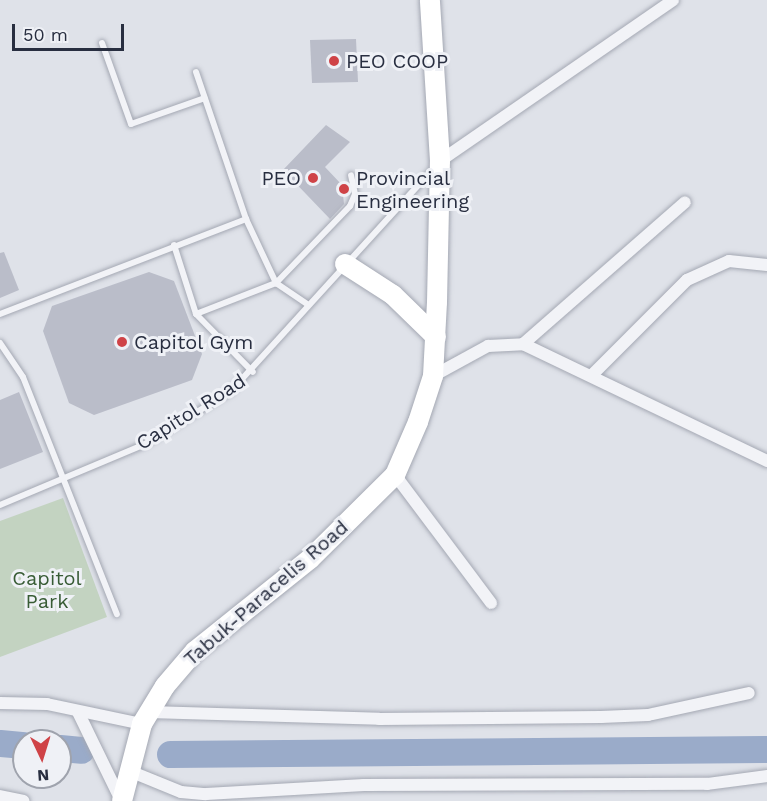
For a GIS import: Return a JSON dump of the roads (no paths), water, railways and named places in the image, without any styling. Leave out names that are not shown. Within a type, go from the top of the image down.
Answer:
[{"type":"main road","name":"Tabuk-Paracelis Road","points":[[122,800],[127,770],[146,718],[195,651],[310,559],[395,475],[433,376],[436,337],[440,161],[430,0]]},
{"type":"main road","points":[[345,264],[393,296],[436,337]]},
{"type":"street","points":[[440,161],[673,0]]},
{"type":"street","points":[[523,344],[685,202]]},
{"type":"street","points":[[591,376],[687,280],[729,261],[767,265]]},
{"type":"street","points":[[433,376],[488,346],[523,344],[767,461]]},
{"type":"street","points":[[395,475],[491,603]]},
{"type":"street","points":[[0,703],[146,718],[601,717],[648,715],[749,693]]},
{"type":"street","points":[[78,712],[122,800]]},
{"type":"street","points":[[127,770],[200,794],[364,785],[707,784],[767,776]]},
{"type":"street","points":[[0,796],[23,801]]},
{"type":"lane","points":[[102,43],[131,124],[205,98]]},
{"type":"lane","points":[[196,72],[246,219],[276,283],[307,304]]},
{"type":"lane","name":"Capitol Road","points":[[0,505],[145,444],[253,372],[307,304],[440,161]]},
{"type":"lane","points":[[196,315],[276,283],[350,206],[355,194],[351,175]]},
{"type":"lane","points":[[0,314],[246,219]]},
{"type":"lane","points":[[174,245],[196,315],[253,372]]},
{"type":"lane","points":[[0,343],[23,377],[61,480],[117,614]]},
{"type":"waterway","points":[[0,743],[12,744]]},
{"type":"waterway","points":[[72,749],[81,750]]},
{"type":"waterway","points":[[170,754],[767,749]]},
{"type":"place","name":"PEO COOP","points":[[334,61]]},
{"type":"place","name":"PEO","points":[[313,178]]},
{"type":"place","name":"Provincial Engineering","points":[[344,189]]},
{"type":"place","name":"Capitol Gym","points":[[122,342]]},
{"type":"park label","name":"Capitol Park","points":[[47,590]]}]
